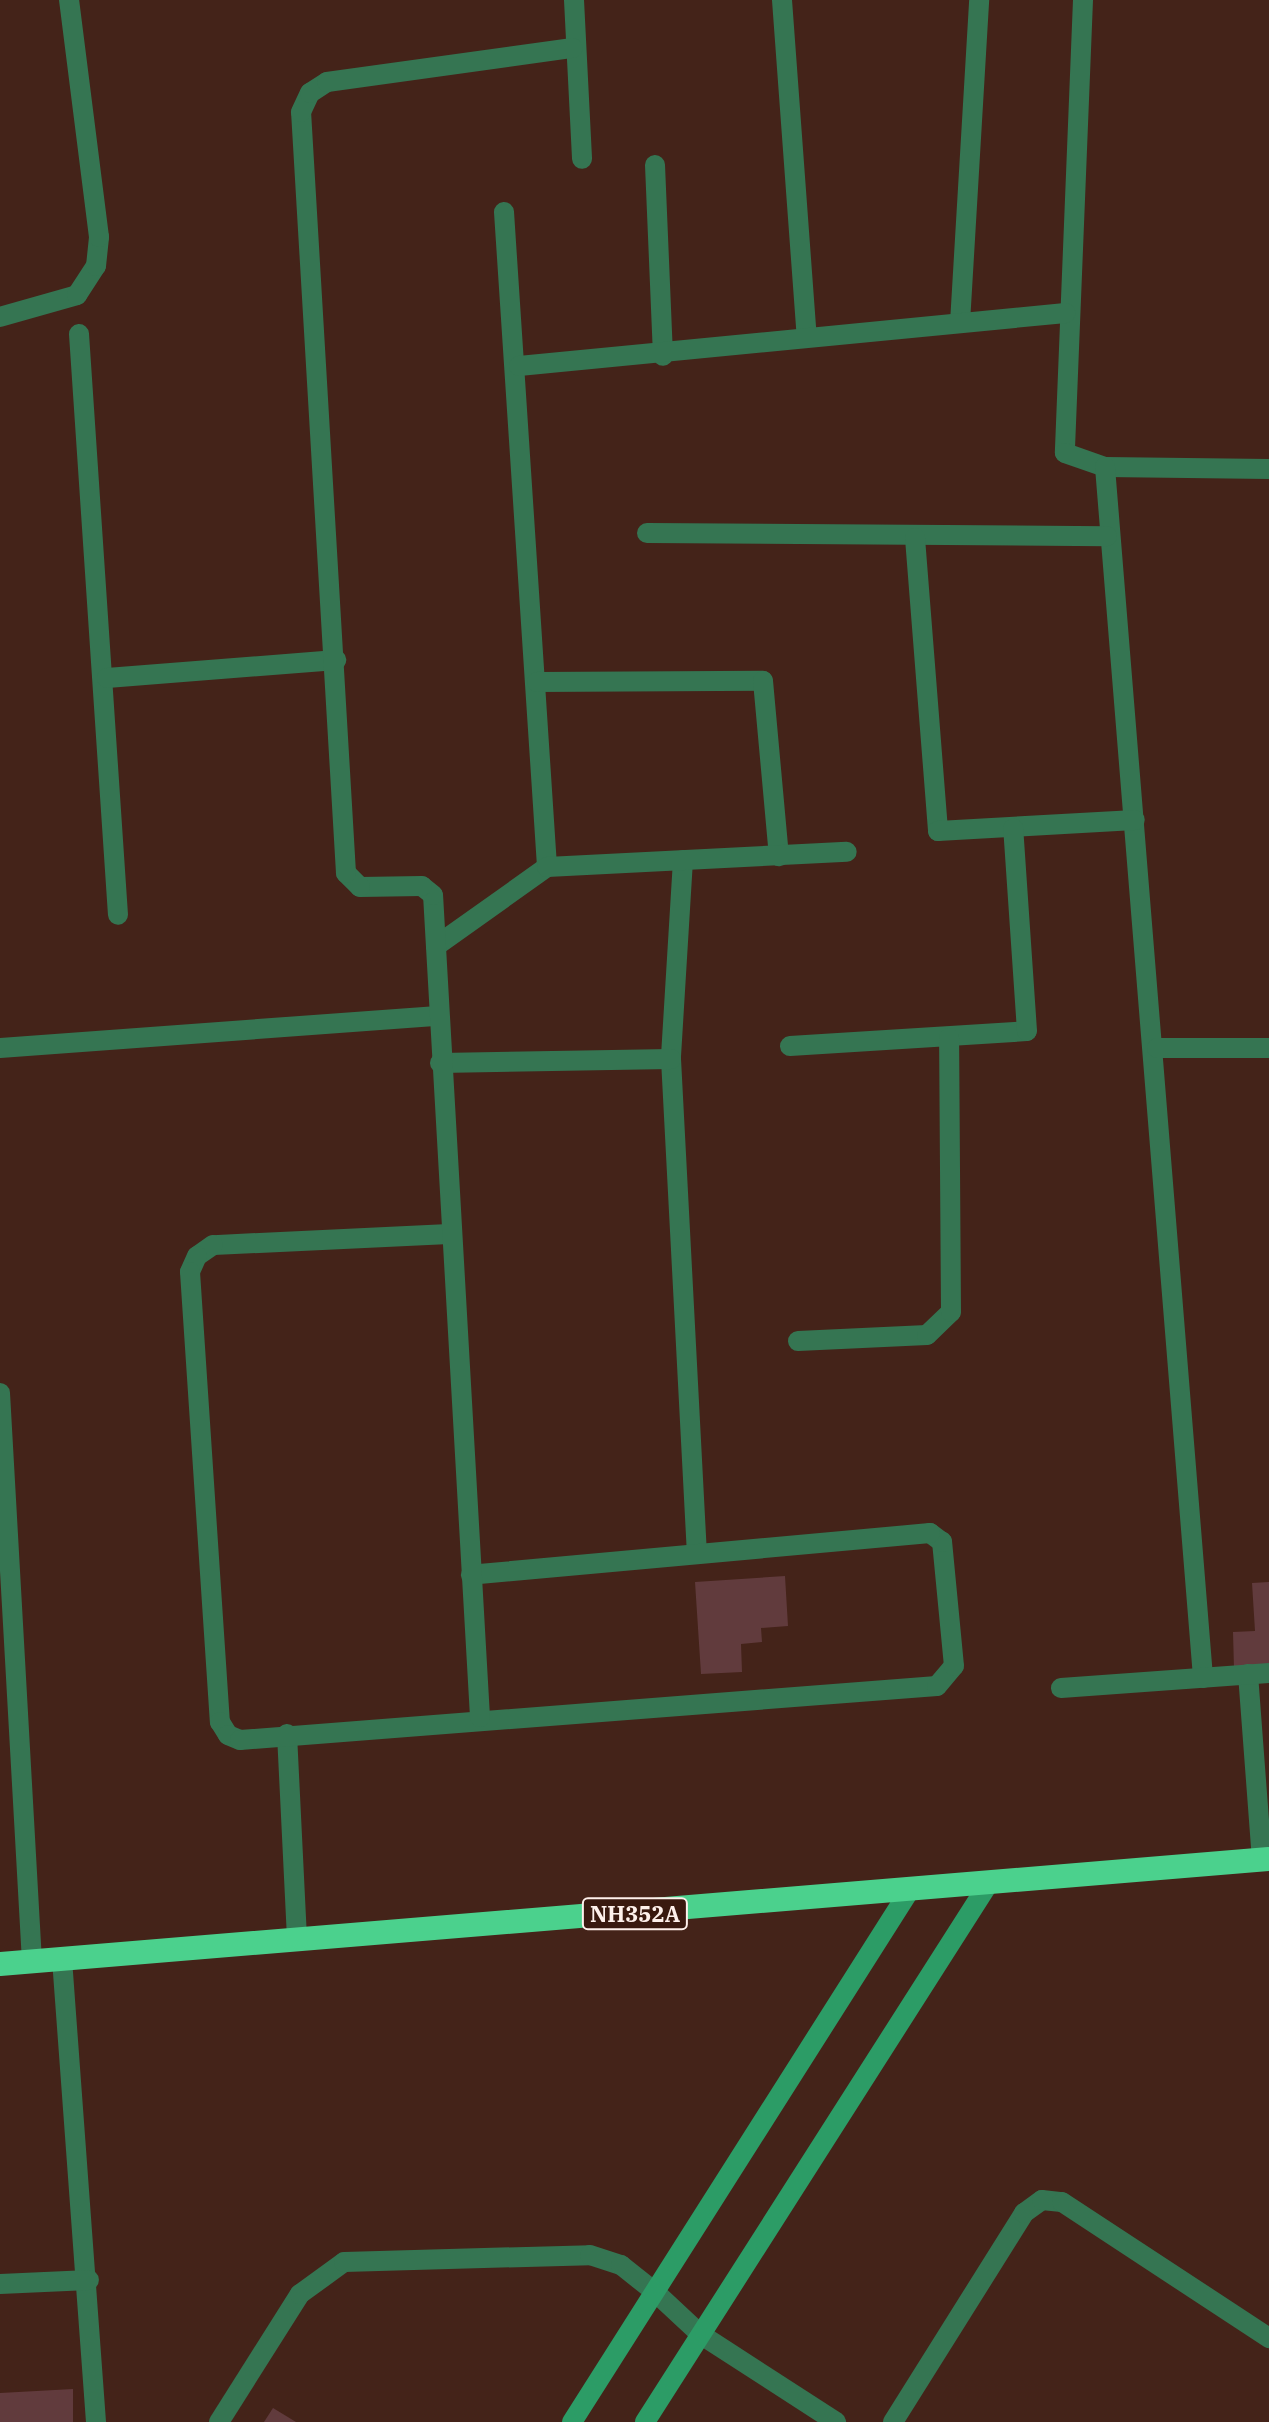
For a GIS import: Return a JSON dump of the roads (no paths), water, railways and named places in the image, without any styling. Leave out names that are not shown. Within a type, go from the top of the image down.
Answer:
[{"type":"highway","name":"NH352A","points":[[0,1964],[908,1893],[1266,1859]]},
{"type":"street","points":[[0,317],[77,295],[96,266],[99,237],[69,0]]},
{"type":"street","points":[[574,0],[573,48],[582,159]]},
{"type":"street","points":[[782,0],[807,337]]},
{"type":"street","points":[[960,323],[979,0]]},
{"type":"street","points":[[1083,0],[1061,440],[1077,460],[1105,467],[1269,469]]},
{"type":"street","points":[[480,1717],[449,1234],[436,946],[429,890],[360,887],[346,873],[336,660],[301,112],[310,93],[327,82],[573,48]]},
{"type":"street","points":[[655,165],[663,356]]},
{"type":"street","points":[[504,212],[519,366],[547,867]]},
{"type":"street","points":[[519,366],[663,356],[807,337],[1065,313]]},
{"type":"street","points":[[79,334],[107,678],[118,915]]},
{"type":"street","points":[[1105,467],[1107,536],[1157,1048],[1203,1678]]},
{"type":"street","points":[[647,533],[915,538],[1107,536]]},
{"type":"street","points":[[915,538],[933,824],[945,834],[1135,820]]},
{"type":"street","points":[[107,678],[336,660]]},
{"type":"street","points":[[537,682],[763,681],[779,856]]},
{"type":"street","points":[[790,1046],[1021,1035],[1030,1026],[1013,828]]},
{"type":"street","points":[[436,946],[547,867],[847,852]]},
{"type":"street","points":[[683,860],[671,1059],[697,1552]]},
{"type":"street","points":[[0,1048],[438,1016]]},
{"type":"street","points":[[798,1341],[927,1335],[951,1312],[949,1038]]},
{"type":"street","points":[[1157,1048],[1269,1048]]},
{"type":"street","points":[[440,1063],[671,1059]]},
{"type":"street","points":[[449,1234],[213,1245],[190,1272],[220,1722],[240,1740],[480,1717],[937,1686],[949,1679],[954,1666],[937,1536],[697,1552],[471,1575]]},
{"type":"street","points":[[0,1393],[32,1962]]},
{"type":"street","points":[[1061,1688],[1269,1673]]},
{"type":"street","points":[[1248,1674],[1266,1859]]},
{"type":"street","points":[[287,1734],[297,1941]]},
{"type":"street","points":[[645,2422],[987,1886]]},
{"type":"street","points":[[572,2422],[908,1893]]},
{"type":"street","points":[[62,1959],[89,2280],[96,2422]]},
{"type":"street","points":[[893,2422],[1024,2213],[1042,2200],[1062,2202],[1269,2338]]},
{"type":"street","points":[[219,2422],[300,2294],[344,2262],[590,2255],[621,2265],[700,2334],[836,2422]]},
{"type":"street","points":[[0,2284],[89,2280]]}]
